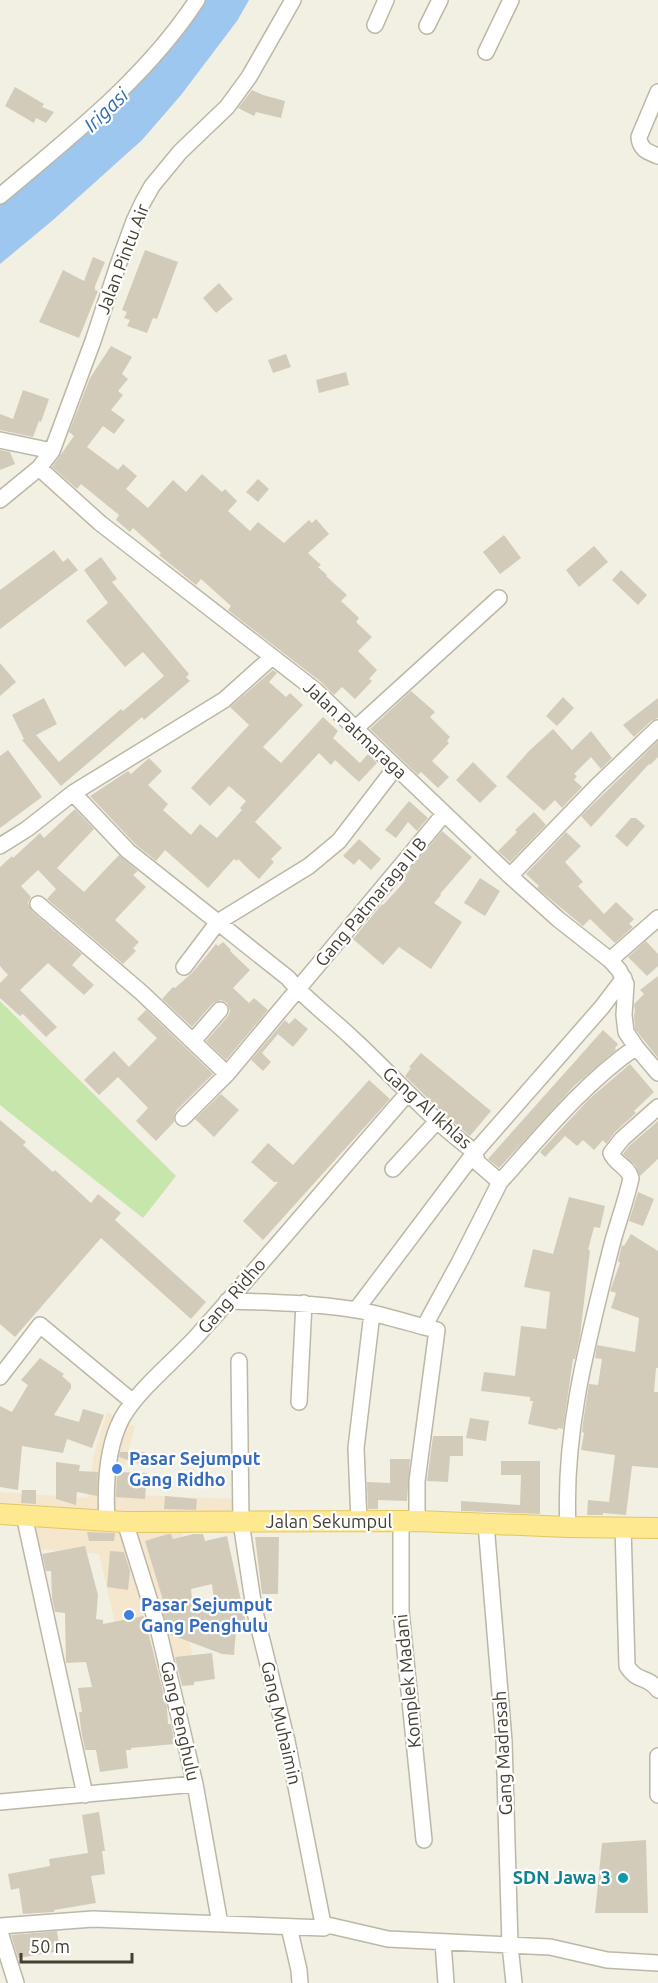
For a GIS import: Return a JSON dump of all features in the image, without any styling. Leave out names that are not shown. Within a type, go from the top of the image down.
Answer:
[{"type":"main road","name":"Jalan Sekumpul","points":[[0,1514],[116,1521],[409,1521],[658,1528]]},
{"type":"street","points":[[0,196],[100,111],[171,35],[197,0]]},
{"type":"street","name":"Jalan Pintu Air","points":[[0,500],[39,468],[52,451],[134,221],[152,186],[180,152],[227,107],[249,77],[292,0]]},
{"type":"street","points":[[375,25],[386,0]]},
{"type":"street","points":[[427,26],[440,0]]},
{"type":"street","points":[[486,52],[511,0]]},
{"type":"street","points":[[658,92],[639,138],[639,144],[645,151],[658,156]]},
{"type":"street","points":[[0,440],[52,451]]},
{"type":"street","name":"Jalan Patmaraga","points":[[39,468],[100,523],[315,690],[510,876],[558,919],[610,960],[624,978]]},
{"type":"street","points":[[356,728],[499,598]]},
{"type":"street","points":[[0,846],[27,829],[73,793],[224,700],[271,658]]},
{"type":"street","points":[[510,876],[597,786],[658,728]]},
{"type":"street","points":[[184,967],[218,922],[309,866],[332,847],[353,824],[395,768]]},
{"type":"street","name":"Gang Al Ikhlas","points":[[73,793],[128,850],[288,978],[297,990],[352,1037],[408,1093],[475,1152],[477,1162],[500,1182]]},
{"type":"street","name":"Gang Patmaraga II B","points":[[183,1118],[227,1074],[444,814]]},
{"type":"street","points":[[38,904],[142,993],[227,1074]]},
{"type":"street","points":[[610,960],[658,918]]},
{"type":"street","points":[[359,1522],[356,1448],[364,1311],[475,1152],[602,1007],[624,978]]},
{"type":"street","points":[[624,978],[626,1032],[657,1071]]},
{"type":"street","points":[[602,1007],[626,1023]]},
{"type":"street","points":[[193,1041],[220,1010]]},
{"type":"street","points":[[424,1327],[500,1182],[569,1104],[605,1070],[636,1047]]},
{"type":"street","name":"Gang Ridho","points":[[116,1521],[106,1491],[108,1468],[118,1428],[133,1402],[195,1337],[408,1093]]},
{"type":"street","points":[[568,1527],[566,1492],[577,1394],[603,1280],[630,1178],[628,1170],[613,1159],[611,1153],[622,1139],[658,1107]]},
{"type":"street","points":[[393,1169],[438,1120]]},
{"type":"street","points":[[227,1301],[304,1303],[364,1311],[437,1330],[417,1481],[409,1521]]},
{"type":"street","points":[[299,1402],[304,1303]]},
{"type":"street","points":[[0,1377],[40,1325],[133,1402]]},
{"type":"street","name":"Gang Muhaimin","points":[[239,1361],[241,1522],[254,1608],[286,1741],[323,1924]]},
{"type":"street","points":[[24,1515],[85,1795]]},
{"type":"street","name":"Gang Penghulu","points":[[116,1521],[157,1624],[195,1784],[220,1924]]},
{"type":"street","name":"Komplek Madani","points":[[409,1521],[400,1611],[424,1840]]},
{"type":"street","name":"Gang Madrasah","points":[[486,1524],[504,1741],[510,1945],[514,1983]]},
{"type":"street","points":[[623,1527],[627,1666],[637,1678],[652,1683],[658,1690]]},
{"type":"street","points":[[658,1756],[658,1794]]},
{"type":"street","points":[[0,1802],[195,1784]]},
{"type":"street","points":[[0,1926],[93,1919],[324,1928],[323,1924],[388,1939],[550,1947],[607,1960],[658,1963]]},
{"type":"street","points":[[289,1927],[300,1983]]},
{"type":"street","points":[[0,1932],[16,1983]]},
{"type":"street","points":[[443,1942],[446,1983]]},
{"type":"shaded area","name":"Pasar Sejumput Gang Ridho","points":[[107,1412],[118,1419],[103,1516],[0,1509],[0,1492],[87,1498],[94,1454]]},
{"type":"shaded area","name":"Pasar Sejumput Gang Ridho","points":[[124,1423],[135,1426],[123,1473],[132,1495],[237,1499],[236,1517],[110,1516],[109,1484]]},
{"type":"shaded area","name":"Pasar Sejumput Gang Penghulu","points":[[30,1520],[121,1526],[160,1676],[128,1679],[99,1554],[38,1549]]},
{"type":"shaded area","name":"Pasar Sejumput Gang Penghulu","points":[[131,1526],[181,1527],[185,1544],[167,1548],[196,1670],[174,1672]]},
{"type":"green space","points":[[0,1001],[176,1176],[143,1218],[0,1105]]},
{"type":"water","name":"Irigasi","points":[[198,0],[249,0],[237,21],[181,95],[142,140],[0,264],[0,204],[20,187]]},
{"type":"building","points":[[15,87],[44,104],[42,107],[54,112],[46,123],[36,118],[34,123],[5,106]]},
{"type":"building","points":[[252,90],[285,101],[281,118],[256,112],[254,116],[238,108]]},
{"type":"building","points":[[145,250],[178,262],[157,319],[153,318],[147,333],[127,326],[130,320],[124,318],[127,312],[122,310]]},
{"type":"building","points":[[93,257],[105,262],[95,286],[95,290],[98,291],[79,338],[39,322],[63,270],[84,281]]},
{"type":"building","points":[[219,283],[233,299],[216,313],[203,298]]},
{"type":"building","points":[[111,346],[132,357],[122,374],[128,379],[118,391],[123,395],[111,410],[125,420],[114,434],[103,426],[87,447],[118,470],[123,464],[137,476],[126,489],[148,508],[173,480],[186,492],[202,474],[222,492],[225,489],[237,501],[228,511],[250,531],[258,522],[284,543],[309,520],[312,523],[316,519],[329,534],[308,553],[321,565],[318,567],[326,576],[347,595],[341,601],[359,618],[356,622],[372,637],[358,651],[377,670],[369,679],[372,681],[355,699],[342,687],[334,695],[321,682],[228,610],[231,606],[201,579],[196,585],[159,555],[161,553],[133,528],[130,532],[116,520],[119,515],[81,484],[77,489],[52,467],[74,436],[69,432],[90,378]]},
{"type":"building","points":[[286,354],[291,367],[273,373],[268,360]]},
{"type":"building","points":[[346,372],[349,385],[319,393],[316,380]]},
{"type":"building","points":[[23,390],[49,399],[33,437],[0,430],[0,414],[13,419]]},
{"type":"building","points":[[0,450],[10,452],[15,464],[0,470]]},
{"type":"building","points":[[258,479],[269,489],[258,502],[246,492]]},
{"type":"building","points":[[504,535],[521,558],[500,574],[483,552]]},
{"type":"building","points":[[594,546],[608,562],[579,587],[566,570]]},
{"type":"building","points":[[54,550],[63,562],[68,558],[78,570],[0,629],[0,590]]},
{"type":"building","points":[[101,557],[117,579],[112,582],[189,674],[186,677],[190,681],[144,720],[142,717],[61,786],[22,740],[24,739],[12,715],[44,698],[57,724],[36,735],[59,762],[164,676],[143,652],[125,667],[86,621],[108,603],[84,570]]},
{"type":"building","points":[[621,570],[647,595],[638,605],[612,580]]},
{"type":"building","points":[[0,663],[16,682],[0,696]]},
{"type":"building","points":[[273,670],[277,673],[269,682],[286,697],[290,693],[303,705],[263,747],[281,763],[323,717],[338,731],[333,738],[360,763],[368,754],[377,763],[359,782],[335,760],[331,765],[319,753],[255,822],[282,848],[271,859],[274,862],[259,879],[238,859],[237,861],[234,859],[208,888],[165,850],[156,861],[135,844],[90,796],[128,771],[131,774],[149,758],[162,771],[148,785],[168,804],[163,810],[191,835],[200,824],[217,838],[242,810],[240,808],[246,801],[229,786],[210,806],[191,788],[249,725],[230,707]]},
{"type":"building","points":[[411,691],[435,712],[430,717],[450,737],[447,741],[449,743],[432,761],[449,777],[438,788],[421,772],[418,775],[370,729]]},
{"type":"building","points":[[563,697],[574,708],[557,726],[546,716]]},
{"type":"building","points":[[658,698],[658,718],[651,721],[634,737],[623,725]]},
{"type":"building","points":[[553,729],[572,750],[591,731],[612,758],[601,769],[591,757],[574,774],[577,776],[574,780],[582,787],[562,808],[555,800],[544,811],[506,777]]},
{"type":"building","points":[[658,741],[658,757],[591,827],[581,816]]},
{"type":"building","points":[[8,750],[42,797],[0,828],[0,756]]},
{"type":"building","points":[[473,762],[497,786],[480,803],[456,780]]},
{"type":"building","points":[[409,801],[428,818],[417,831],[408,822],[396,838],[385,830]]},
{"type":"building","points":[[75,809],[94,829],[57,868],[84,892],[119,855],[138,871],[133,875],[146,887],[115,920],[139,942],[133,948],[136,951],[123,964],[47,899],[56,889],[38,870],[21,886],[31,897],[28,903],[32,911],[82,954],[72,965],[94,985],[84,995],[48,963],[20,990],[57,1027],[46,1037],[23,1014],[20,1016],[0,998],[0,983],[8,975],[0,966],[0,867],[40,833],[44,838]]},
{"type":"building","points":[[534,812],[546,825],[510,862],[498,851]]},
{"type":"building","points":[[631,818],[636,818],[645,826],[627,847],[615,836]]},
{"type":"building","points":[[442,831],[472,857],[434,903],[462,922],[431,969],[399,947],[383,965],[353,939],[405,881],[403,879],[411,868]]},
{"type":"building","points":[[566,832],[581,846],[565,862],[583,882],[578,886],[604,914],[616,902],[634,919],[629,924],[633,927],[615,943],[590,919],[583,926],[537,888],[539,886],[526,874]]},
{"type":"building","points":[[359,839],[381,859],[371,870],[359,859],[354,865],[343,856]]},
{"type":"building","points":[[480,878],[500,891],[485,916],[464,903]]},
{"type":"building","points":[[646,941],[658,954],[658,966],[647,976],[628,957]]},
{"type":"building","points":[[223,942],[250,970],[233,988],[249,1003],[254,998],[268,1010],[226,1060],[206,1041],[228,1016],[230,1011],[227,1003],[221,1000],[213,1003],[192,1027],[162,999],[173,987],[175,988],[192,973],[216,944],[218,946]]},
{"type":"building","points":[[658,976],[658,1058],[635,1029],[634,1004],[644,994],[640,990]]},
{"type":"building","points":[[146,1010],[213,1074],[176,1111],[174,1122],[156,1141],[136,1121],[148,1108],[118,1077],[99,1095],[84,1080],[114,1051],[129,1067],[157,1038],[137,1019]]},
{"type":"building","points":[[295,1018],[308,1029],[293,1047],[278,1034],[262,1053],[271,1062],[263,1071],[251,1060],[285,1020],[289,1024]]},
{"type":"building","points":[[603,1030],[618,1044],[616,1050],[574,1086],[499,1168],[488,1159]]},
{"type":"building","points":[[421,1053],[491,1111],[470,1136],[405,1076],[411,1068],[409,1067]]},
{"type":"building","points":[[630,1064],[654,1092],[634,1111],[636,1113],[615,1132],[606,1144],[603,1140],[594,1150],[583,1140],[577,1146],[565,1136],[545,1157],[540,1152],[588,1100]]},
{"type":"building","points":[[369,1080],[390,1099],[263,1240],[243,1221],[278,1182],[274,1182],[251,1162],[268,1143],[293,1165]]},
{"type":"building","points":[[221,1094],[239,1110],[214,1137],[195,1119]]},
{"type":"building","points":[[0,1120],[26,1142],[23,1145],[91,1203],[98,1194],[121,1213],[115,1220],[206,1302],[191,1319],[101,1238],[15,1337],[0,1324]]},
{"type":"building","points":[[658,1121],[658,1159],[640,1176],[635,1165],[623,1154]]},
{"type":"building","points":[[638,1192],[654,1199],[643,1226],[629,1221]]},
{"type":"building","points":[[569,1197],[605,1206],[600,1228],[594,1227],[588,1250],[590,1250],[580,1336],[575,1359],[573,1359],[563,1429],[558,1428],[557,1430],[528,1424],[533,1401],[530,1401],[530,1397],[481,1391],[484,1372],[515,1376],[521,1326],[546,1329],[550,1292],[524,1287],[533,1249],[553,1254]]},
{"type":"building","points":[[631,1234],[658,1251],[658,1368],[656,1368],[654,1392],[658,1392],[658,1468],[632,1466],[626,1515],[603,1513],[603,1515],[587,1515],[588,1500],[609,1502],[615,1455],[581,1450],[589,1384],[598,1385],[602,1359],[595,1358],[597,1345],[635,1352],[639,1318],[611,1308],[616,1293],[610,1291],[620,1263],[618,1261],[622,1245],[624,1246]]},
{"type":"building","points":[[40,1358],[64,1374],[62,1376],[71,1384],[71,1388],[54,1415],[79,1422],[83,1409],[104,1415],[92,1448],[67,1439],[63,1453],[22,1446],[18,1490],[0,1487],[0,1406],[12,1412],[28,1385],[21,1380]]},
{"type":"building","points":[[470,1418],[489,1421],[486,1441],[466,1438]]},
{"type":"building","points":[[433,1436],[463,1436],[463,1456],[450,1456],[448,1482],[427,1481]]},
{"type":"building","points":[[120,1452],[145,1452],[145,1466],[119,1457]]},
{"type":"building","points":[[390,1459],[410,1459],[407,1501],[378,1500],[378,1509],[368,1509],[367,1482],[390,1483]]},
{"type":"building","points":[[501,1461],[540,1461],[540,1514],[461,1511],[461,1501],[520,1505],[521,1475],[501,1475]]},
{"type":"building","points":[[56,1462],[80,1465],[79,1471],[98,1472],[97,1496],[77,1492],[76,1505],[56,1499]]},
{"type":"building","points":[[117,1472],[147,1473],[145,1499],[116,1497]]},
{"type":"building","points":[[22,1490],[36,1490],[36,1504],[21,1503]]},
{"type":"building","points":[[165,1496],[197,1499],[196,1510],[164,1509]]},
{"type":"building","points":[[87,1532],[115,1533],[114,1541],[89,1541]]},
{"type":"building","points":[[168,1534],[171,1534],[173,1539],[203,1534],[205,1541],[227,1536],[247,1628],[236,1630],[234,1655],[222,1654],[169,1634],[163,1612],[163,1600],[145,1541]],"holes":[[[212,1584],[215,1609],[193,1610],[191,1589]]]},
{"type":"building","points":[[255,1537],[279,1537],[278,1594],[262,1594]]},
{"type":"building","points":[[85,1546],[98,1595],[96,1619],[103,1620],[103,1624],[144,1616],[167,1707],[168,1724],[171,1724],[175,1744],[131,1748],[131,1750],[126,1750],[128,1768],[100,1772],[96,1750],[85,1750],[81,1729],[79,1712],[82,1712],[78,1688],[92,1687],[86,1662],[66,1663],[65,1613],[55,1612],[51,1571],[46,1571],[42,1554]]},
{"type":"building","points":[[110,1551],[124,1552],[130,1571],[128,1590],[107,1587]]},
{"type":"building","points":[[212,1653],[215,1679],[182,1686],[175,1657]]},
{"type":"building","points":[[99,1812],[105,1851],[102,1851],[105,1874],[91,1876],[96,1903],[54,1910],[54,1912],[23,1914],[19,1888],[11,1890],[8,1874],[50,1866],[49,1859],[88,1853],[82,1815]]},
{"type":"building","name":"SDN Jawa 3","points":[[646,1840],[648,1913],[595,1913],[602,1843]]},
{"type":"building","points":[[57,1931],[60,1951],[18,1958],[11,1935]]},
{"type":"place","name":"Pasar Sejumput Gang Ridho","points":[[117,1469]]},
{"type":"place","name":"Pasar Sejumput Gang Penghulu","points":[[129,1615]]},
{"type":"place","name":"SDN Jawa 3","points":[[623,1878]]}]
